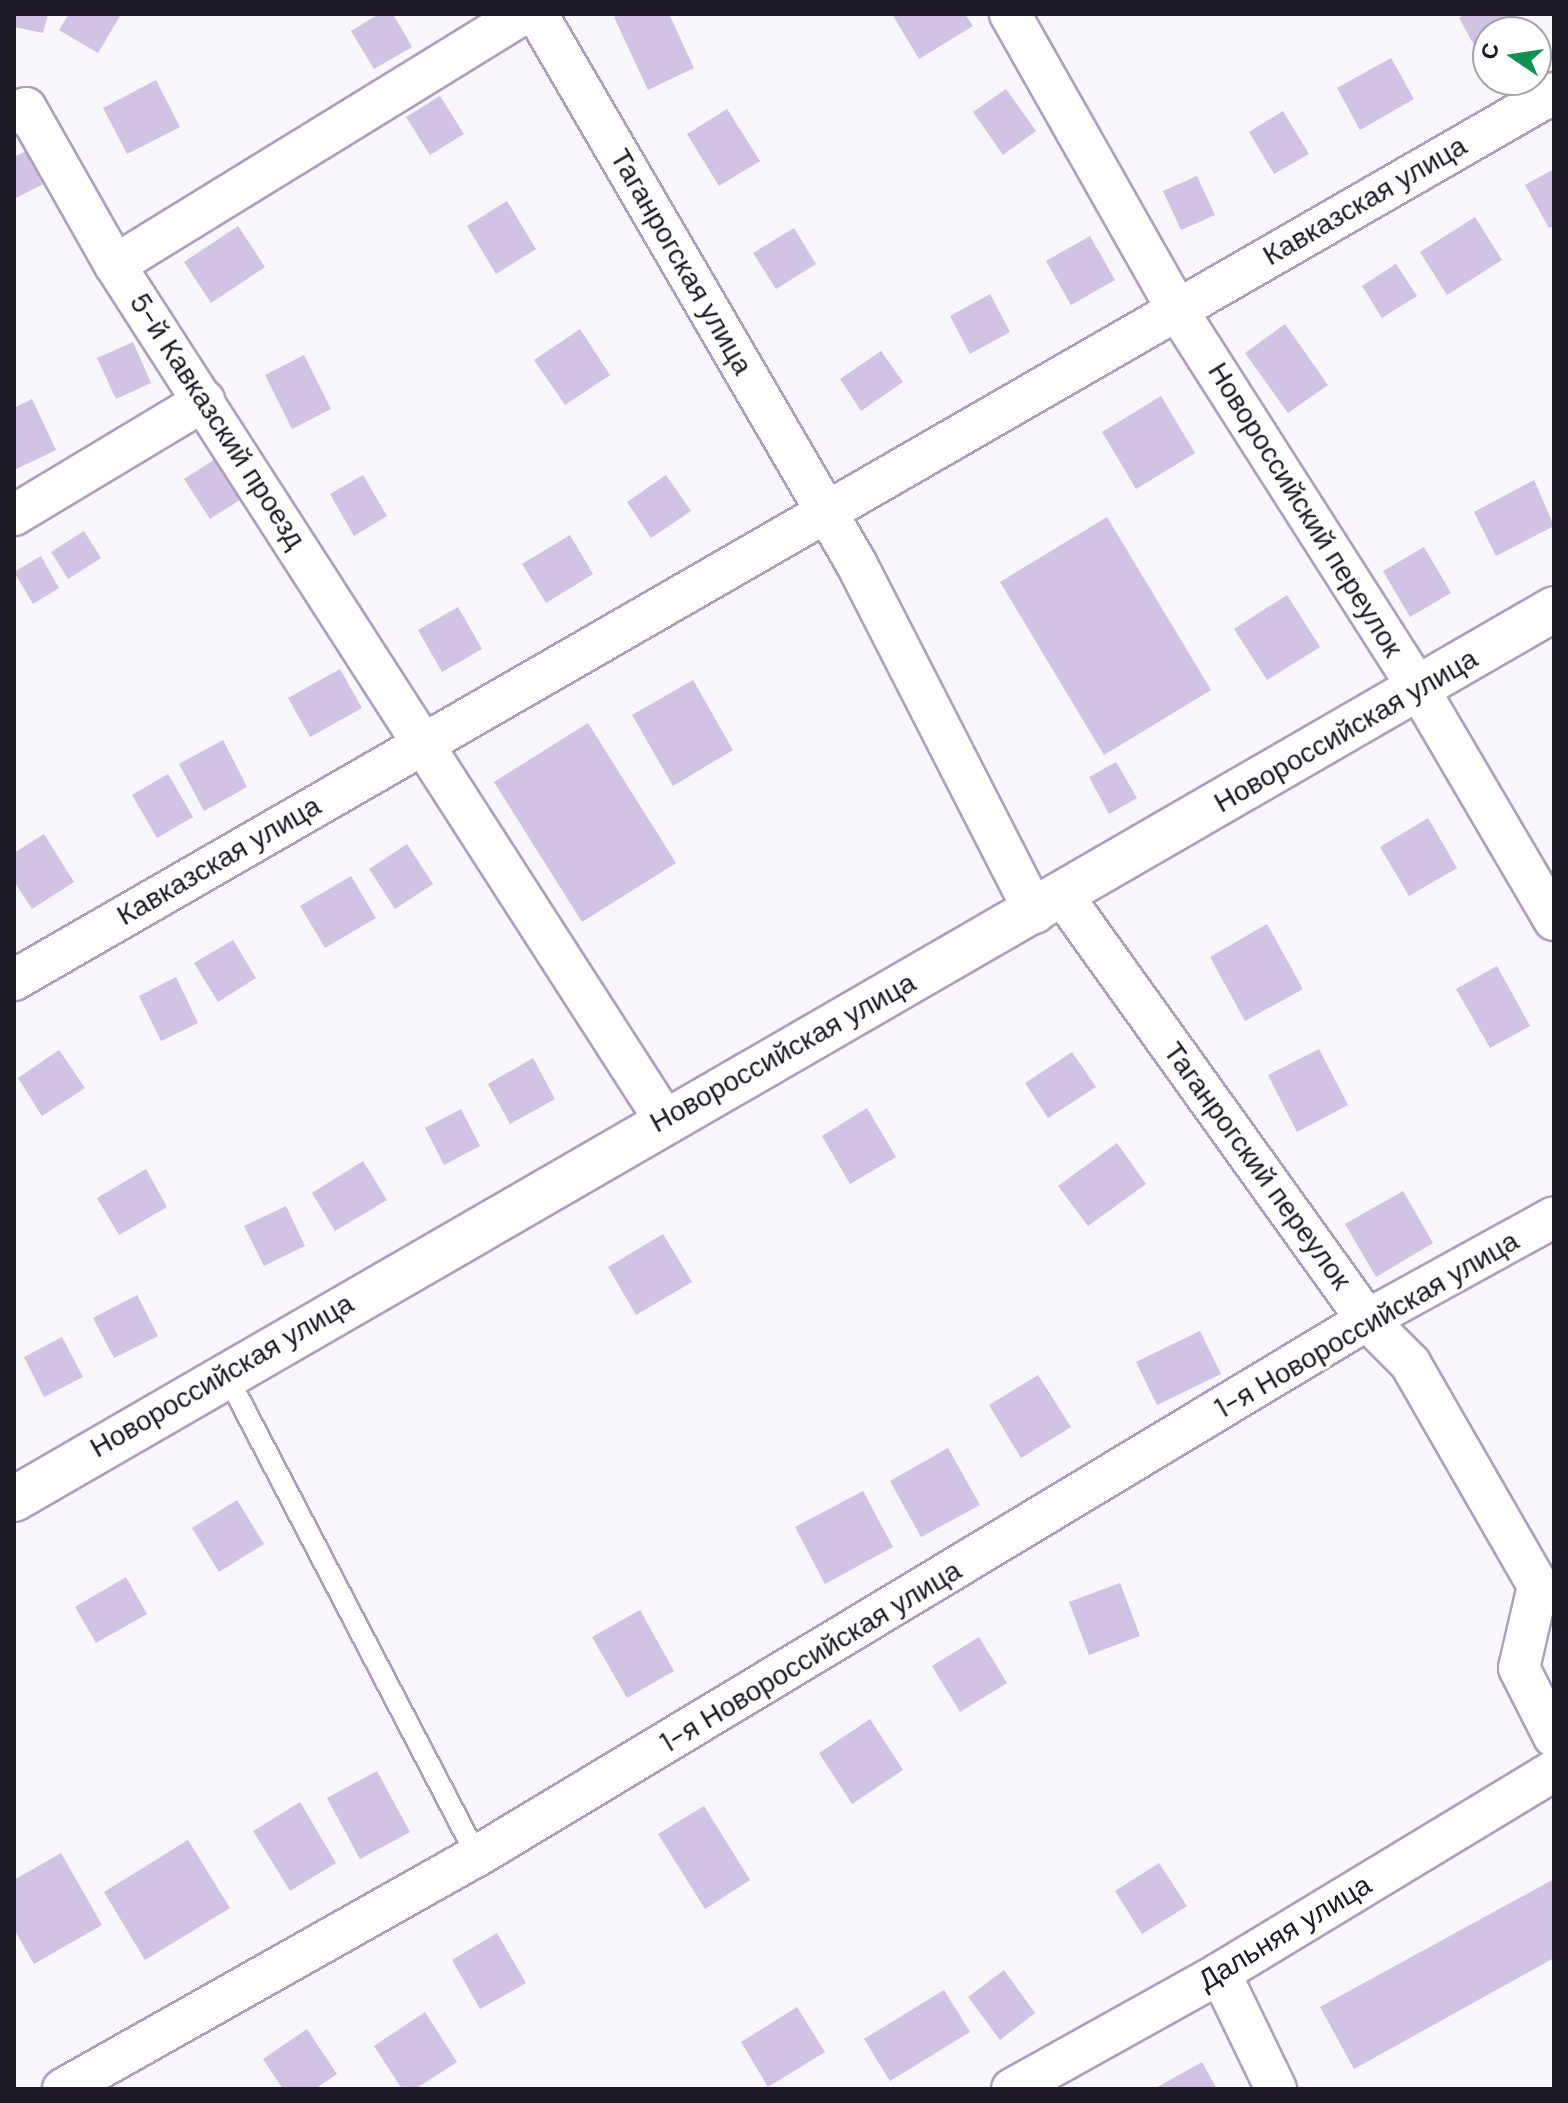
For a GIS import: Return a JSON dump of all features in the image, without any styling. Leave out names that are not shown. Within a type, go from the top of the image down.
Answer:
[{"type":"street","points":[[115,265],[523,14]]},
{"type":"street","name":"Таганрогская улица","points":[[537,14],[825,510],[1049,905]]},
{"type":"street","name":"Новороссийский переулок","points":[[1010,14],[1176,308],[1418,688],[1554,920]]},
{"type":"street","name":"Кавказская улица","points":[[14,980],[423,741],[1554,93]]},
{"type":"street","name":"5-й Кавказский проезд","points":[[14,114],[26,108],[115,265],[664,1119]]},
{"type":"street","points":[[14,515],[204,401]]},
{"type":"street","name":"Новороссийская улица","points":[[14,1499],[664,1119],[1049,905],[1554,609]]},
{"type":"street","name":"Таганрогский переулок","points":[[1049,905],[1367,1320],[1410,1363],[1538,1586],[1519,1668],[1554,1737]]},
{"type":"street","name":"1-я Новороссийская улица","points":[[63,2089],[477,1856],[1367,1320],[1554,1217]]},
{"type":"street","name":"Дальняя улица","points":[[1012,2089],[1220,1973],[1554,1771]]},
{"type":"street","points":[[1220,1973],[1276,2089]]},
{"type":"lane","points":[[226,1374],[477,1856]]},
{"type":"building","points":[[14,14],[48,14],[43,33],[14,27]]},
{"type":"building","points":[[69,14],[120,16],[98,53],[59,30]]},
{"type":"building","points":[[379,14],[393,14],[412,47],[374,69],[351,31]]},
{"type":"building","points":[[620,14],[669,14],[694,68],[648,90],[614,17]]},
{"type":"building","points":[[892,14],[965,14],[973,26],[919,59]]},
{"type":"building","points":[[1466,14],[1514,16],[1472,16],[1472,41],[1459,18]]},
{"type":"building","points":[[1391,58],[1414,99],[1360,130],[1337,88]]},
{"type":"building","points":[[156,80],[180,127],[127,154],[103,108]]},
{"type":"building","points":[[1006,89],[1036,131],[1003,155],[973,112]]},
{"type":"building","points":[[440,96],[464,134],[430,155],[406,117]]},
{"type":"building","points":[[727,109],[760,161],[719,186],[687,134]]},
{"type":"building","points":[[1283,111],[1309,154],[1274,174],[1249,132]]},
{"type":"building","points":[[26,151],[43,184],[16,198],[14,157]]},
{"type":"building","points":[[1554,169],[1554,226],[1549,228],[1525,185]]},
{"type":"building","points":[[1197,176],[1215,215],[1181,230],[1163,191]]},
{"type":"building","points":[[507,201],[536,249],[496,274],[467,226]]},
{"type":"building","points":[[1475,217],[1502,260],[1447,295],[1420,252]]},
{"type":"building","points":[[238,226],[265,267],[211,303],[184,262]]},
{"type":"building","points":[[794,228],[816,264],[776,289],[753,253]]},
{"type":"building","points":[[1090,236],[1115,280],[1071,305],[1046,261]]},
{"type":"building","points":[[1396,264],[1417,296],[1382,318],[1362,286]]},
{"type":"building","points":[[990,294],[1010,332],[970,354],[950,316]]},
{"type":"building","points":[[1285,324],[1328,385],[1288,413],[1245,353]]},
{"type":"building","points":[[580,329],[610,375],[565,405],[534,360]]},
{"type":"building","points":[[133,342],[151,383],[116,399],[97,358]]},
{"type":"building","points":[[881,351],[903,382],[861,411],[840,379]]},
{"type":"building","points":[[304,355],[331,409],[292,429],[265,375]]},
{"type":"building","points":[[1161,396],[1195,453],[1136,489],[1102,432]]},
{"type":"building","points":[[32,399],[56,450],[14,470],[14,408]]},
{"type":"building","points":[[217,458],[243,498],[210,519],[184,479]]},
{"type":"building","points":[[363,475],[387,516],[354,536],[330,494]]},
{"type":"building","points":[[666,475],[691,511],[651,538],[627,502]]},
{"type":"building","points":[[1534,480],[1554,526],[1496,556],[1474,512]]},
{"type":"building","points":[[1107,517],[1211,690],[1104,755],[1000,582]]},
{"type":"building","points":[[84,531],[101,558],[68,579],[51,552]]},
{"type":"building","points":[[570,535],[593,574],[546,603],[522,564]]},
{"type":"building","points":[[1424,547],[1451,593],[1410,617],[1383,571]]},
{"type":"building","points":[[41,556],[59,588],[33,604],[14,572]]},
{"type":"building","points":[[1287,595],[1320,647],[1267,680],[1234,629]]},
{"type":"building","points":[[458,607],[482,649],[442,672],[418,630]]},
{"type":"building","points":[[340,669],[362,708],[310,737],[288,698]]},
{"type":"building","points":[[693,680],[733,750],[673,786],[632,715]]},
{"type":"building","points":[[588,723],[676,863],[582,922],[494,782]]},
{"type":"building","points":[[223,740],[247,787],[204,811],[179,764]]},
{"type":"building","points":[[1116,762],[1137,798],[1109,814],[1089,777]]},
{"type":"building","points":[[168,774],[193,817],[157,838],[132,795]]},
{"type":"building","points":[[1428,818],[1457,868],[1409,896],[1380,847]]},
{"type":"building","points":[[44,834],[74,882],[32,909],[14,881],[14,853]]},
{"type":"building","points":[[407,844],[433,884],[395,909],[369,869]]},
{"type":"building","points":[[351,876],[376,918],[325,948],[300,906]]},
{"type":"building","points":[[1267,924],[1303,989],[1245,1021],[1210,957]]},
{"type":"building","points":[[233,940],[256,978],[218,1002],[194,963]]},
{"type":"building","points":[[1497,966],[1530,1026],[1490,1048],[1456,989]]},
{"type":"building","points":[[176,977],[198,1023],[161,1041],[139,996]]},
{"type":"building","points":[[1319,1049],[1348,1105],[1297,1132],[1268,1075]]},
{"type":"building","points":[[59,1050],[85,1088],[42,1116],[18,1078]]},
{"type":"building","points":[[1072,1052],[1096,1087],[1048,1118],[1025,1083]]},
{"type":"building","points":[[533,1058],[555,1099],[510,1124],[488,1084]]},
{"type":"building","points":[[867,1108],[896,1157],[850,1184],[822,1136]]},
{"type":"building","points":[[461,1109],[480,1146],[444,1165],[425,1128]]},
{"type":"building","points":[[1117,1143],[1146,1184],[1088,1226],[1058,1186]]},
{"type":"building","points":[[363,1161],[387,1200],[335,1231],[312,1193]]},
{"type":"building","points":[[146,1169],[167,1207],[119,1235],[97,1198]]},
{"type":"building","points":[[1403,1191],[1433,1243],[1376,1277],[1345,1224]]},
{"type":"building","points":[[286,1206],[305,1246],[264,1266],[244,1226]]},
{"type":"building","points":[[663,1234],[692,1282],[636,1315],[608,1267]]},
{"type":"building","points":[[137,1295],[158,1336],[114,1358],[93,1318]]},
{"type":"building","points":[[1200,1331],[1221,1374],[1157,1405],[1136,1362]]},
{"type":"building","points":[[62,1337],[83,1377],[44,1397],[24,1357]]},
{"type":"building","points":[[1038,1375],[1071,1427],[1021,1458],[989,1405]]},
{"type":"building","points":[[948,1448],[980,1505],[921,1537],[890,1481]]},
{"type":"building","points":[[863,1491],[893,1547],[825,1584],[795,1527]]},
{"type":"building","points":[[237,1500],[264,1544],[219,1572],[192,1528]]},
{"type":"building","points":[[126,1577],[147,1614],[96,1643],[75,1607]]},
{"type":"building","points":[[1120,1583],[1140,1636],[1089,1655],[1069,1602]]},
{"type":"building","points":[[640,1610],[674,1671],[627,1698],[592,1637]]},
{"type":"building","points":[[979,1637],[1007,1683],[960,1712],[932,1666]]},
{"type":"building","points":[[870,1719],[903,1770],[852,1804],[819,1753]]},
{"type":"building","points":[[377,1771],[410,1832],[360,1859],[327,1798]]},
{"type":"building","points":[[300,1802],[336,1863],[290,1891],[253,1831]]},
{"type":"building","points":[[704,1806],[750,1880],[705,1909],[658,1834]]},
{"type":"building","points":[[188,1840],[230,1908],[145,1960],[104,1892]]},
{"type":"building","points":[[61,1853],[102,1925],[34,1964],[14,1929],[14,1880]]},
{"type":"building","points":[[1159,1863],[1187,1906],[1142,1934],[1115,1891]]},
{"type":"building","points":[[1554,1879],[1554,1958],[1354,2069],[1320,2007]]},
{"type":"building","points":[[497,1933],[526,1983],[480,2009],[452,1960]]},
{"type":"building","points":[[1004,1970],[1035,2013],[1000,2040],[968,1997]]},
{"type":"building","points":[[944,1990],[970,2032],[890,2081],[864,2039]]},
{"type":"building","points":[[797,2007],[825,2052],[768,2087],[741,2042]]},
{"type":"building","points":[[425,2012],[457,2062],[415,2089],[402,2089],[374,2046]]},
{"type":"building","points":[[307,2029],[337,2074],[315,2089],[283,2089],[263,2059]]},
{"type":"building","points":[[1202,2062],[1217,2089],[1154,2089]]}]
